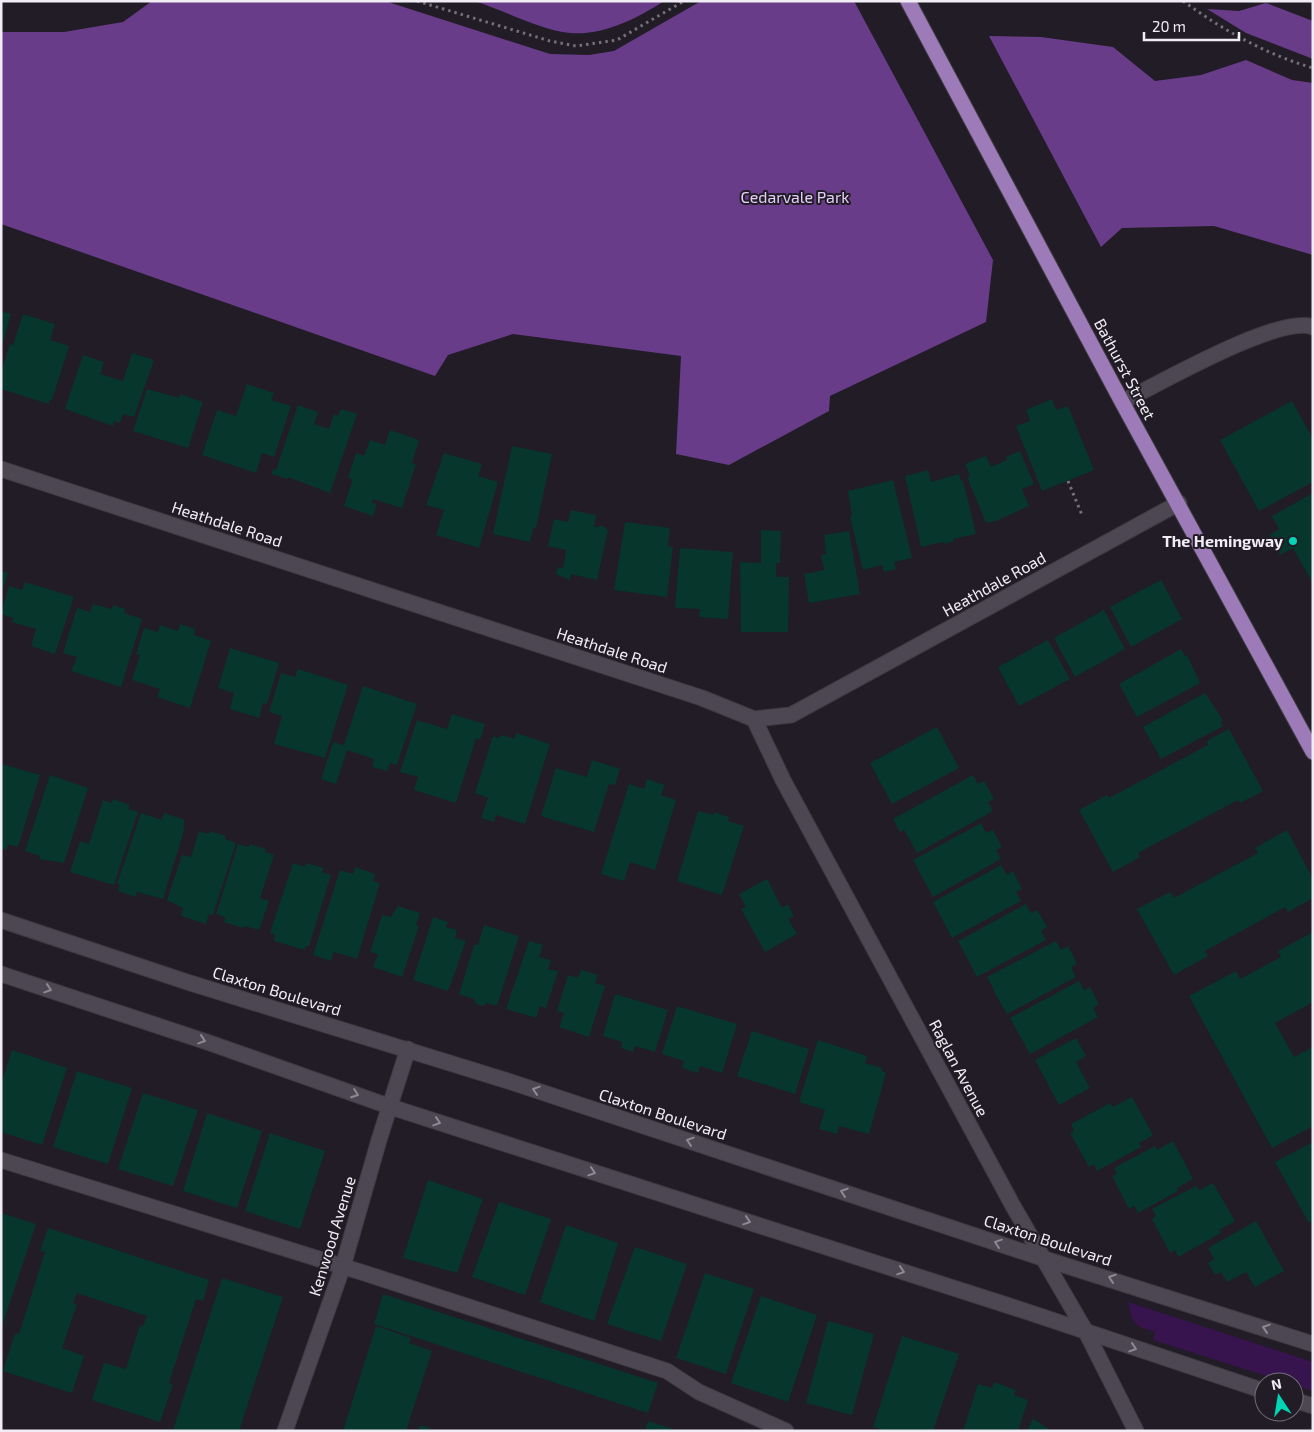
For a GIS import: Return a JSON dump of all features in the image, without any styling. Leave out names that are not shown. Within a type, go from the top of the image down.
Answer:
[{"type":"main road","name":"Bathurst Street","points":[[908,1],[1122,402],[1179,503],[1313,752]]},
{"type":"street","points":[[1122,402],[1238,344],[1279,328],[1313,326]]},
{"type":"street","name":"Heathdale Road","points":[[1,469],[702,698],[754,720],[791,715],[1179,503]]},
{"type":"street","name":"Raglan Avenue","points":[[754,720],[783,780],[1013,1206],[1086,1332],[1136,1431]]},
{"type":"street","name":"Claxton Boulevard","points":[[1,920],[187,982],[408,1049],[1045,1259],[1313,1344]]},
{"type":"street","points":[[1,974],[207,1042],[391,1107],[1254,1387]]},
{"type":"street","name":"Kenwood Avenue","points":[[285,1431],[343,1266],[408,1049]]},
{"type":"street","points":[[1,1160],[343,1266],[667,1371],[699,1392],[786,1431]]},
{"type":"path","points":[[417,1],[550,41],[576,46],[617,40],[684,1]]},
{"type":"path","points":[[1183,1],[1239,38],[1278,56],[1313,68]]},
{"type":"path","points":[[1068,481],[1082,515]]},
{"type":"shaded area","points":[[1128,1302],[1313,1362],[1313,1391],[1304,1388],[1304,1372],[1254,1372],[1153,1340],[1155,1332],[1135,1323]]},
{"type":"green space","name":"Cedarvale Park","points":[[152,1],[385,1],[550,54],[589,55],[614,51],[701,1],[854,1],[993,260],[986,322],[830,396],[829,411],[729,465],[676,454],[681,356],[513,334],[448,355],[435,376],[1,224],[1,32],[64,32],[123,22]]},
{"type":"green space","points":[[474,1],[664,1],[643,14],[607,29],[595,32],[570,33],[534,24]]},
{"type":"green space","points":[[1266,3],[1313,21],[1313,59],[1246,33],[1207,9],[1239,11]]},
{"type":"green space","points":[[989,36],[1041,37],[1113,47],[1155,81],[1201,75],[1246,60],[1292,80],[1313,83],[1313,255],[1214,226],[1122,228],[1101,247]]},
{"type":"building","points":[[1,311],[11,314],[2,345],[1,345]]},
{"type":"building","points":[[23,314],[55,324],[50,340],[69,346],[52,400],[50,400],[49,404],[1,389],[1,372],[10,344],[13,345]]},
{"type":"building","points":[[132,353],[154,360],[134,417],[123,414],[120,423],[114,421],[113,426],[65,409],[83,355],[104,362],[100,374],[123,381]]},
{"type":"building","points":[[247,384],[274,393],[271,400],[291,406],[274,457],[262,453],[256,473],[202,455],[217,410],[236,416]]},
{"type":"building","points":[[147,389],[179,398],[180,394],[203,402],[188,448],[133,431]]},
{"type":"building","points":[[1052,399],[1056,410],[1068,406],[1094,470],[1042,491],[1016,426],[1030,421],[1026,410]]},
{"type":"building","points":[[1292,401],[1313,439],[1313,482],[1259,511],[1220,440]]},
{"type":"building","points":[[298,405],[318,412],[314,424],[329,429],[334,414],[338,416],[341,409],[357,414],[330,493],[288,477],[287,479],[271,474],[273,469],[276,470]]},
{"type":"building","points":[[390,430],[419,440],[412,463],[416,464],[402,508],[373,499],[372,503],[377,504],[373,516],[344,506],[353,479],[348,478],[356,453],[364,456],[370,440],[385,445]]},
{"type":"building","points":[[512,446],[552,454],[536,528],[534,527],[530,542],[493,534]]},
{"type":"building","points":[[1020,451],[1034,484],[1022,489],[1029,506],[996,521],[986,523],[967,477],[970,476],[965,464],[986,456],[991,467],[1007,460],[1006,457]]},
{"type":"building","points":[[444,453],[482,464],[478,476],[498,482],[479,548],[436,535],[444,510],[426,505]]},
{"type":"building","points":[[928,470],[931,482],[959,474],[961,481],[963,481],[976,534],[953,539],[954,541],[944,544],[943,542],[921,547],[905,476]]},
{"type":"building","points":[[893,480],[912,558],[894,562],[896,569],[884,572],[882,565],[863,570],[850,517],[852,516],[848,491]]},
{"type":"building","name":"The Hemingway","points":[[1313,493],[1313,584],[1293,548],[1280,555],[1269,535],[1279,529],[1272,516]]},
{"type":"building","points":[[571,510],[596,515],[594,527],[603,526],[608,530],[597,580],[571,574],[570,580],[556,574],[558,567],[563,568],[566,550],[548,546],[554,519],[568,522]]},
{"type":"building","points":[[625,522],[670,528],[668,546],[673,547],[667,597],[614,590]]},
{"type":"building","points":[[761,530],[781,531],[780,563],[776,563],[776,574],[777,577],[789,577],[788,632],[741,632],[740,562],[761,563]]},
{"type":"building","points":[[849,531],[860,594],[809,603],[804,574],[824,570],[821,555],[826,554],[824,535]]},
{"type":"building","points":[[680,548],[733,552],[728,619],[699,617],[700,609],[675,608]]},
{"type":"building","points":[[1,571],[8,573],[2,591],[1,591]]},
{"type":"building","points":[[1161,580],[1182,619],[1131,647],[1110,607]]},
{"type":"building","points":[[25,582],[74,597],[55,654],[31,646],[36,629],[12,622],[13,618],[1,614],[9,586],[22,590]]},
{"type":"building","points":[[93,604],[112,609],[113,605],[125,609],[124,613],[142,619],[121,687],[71,671],[77,657],[63,653],[77,608],[90,612]]},
{"type":"building","points":[[1104,610],[1125,649],[1075,677],[1054,638]]},
{"type":"building","points":[[180,624],[195,629],[194,635],[211,641],[190,708],[157,697],[160,689],[132,680],[140,655],[136,654],[144,628],[158,632],[160,625],[178,631]]},
{"type":"building","points":[[1048,640],[1070,679],[1019,706],[998,667]]},
{"type":"building","points":[[230,648],[279,663],[267,704],[263,703],[259,718],[230,709],[234,693],[218,688]]},
{"type":"building","points":[[1181,649],[1185,656],[1187,655],[1200,683],[1137,717],[1119,684]]},
{"type":"building","points":[[298,669],[348,685],[325,758],[274,744],[282,716],[269,712],[281,673],[295,677]]},
{"type":"building","points":[[363,686],[417,704],[397,765],[390,763],[387,771],[372,767],[374,759],[347,750],[336,784],[321,779],[333,742],[344,745]]},
{"type":"building","points":[[1205,693],[1223,720],[1221,722],[1223,726],[1161,759],[1143,727]]},
{"type":"building","points":[[452,714],[485,724],[480,740],[476,738],[456,803],[414,790],[418,777],[400,772],[417,720],[447,729]]},
{"type":"building","points":[[937,727],[959,768],[892,804],[870,763]]},
{"type":"building","points":[[1229,729],[1263,791],[1240,803],[1238,800],[1138,853],[1140,857],[1113,872],[1079,810],[1107,795],[1109,798],[1208,745],[1207,741]]},
{"type":"building","points":[[516,733],[550,744],[525,824],[496,815],[494,822],[481,818],[488,798],[475,793],[493,736],[498,738],[502,735],[514,739]]},
{"type":"building","points":[[592,760],[620,769],[615,785],[609,784],[594,832],[541,816],[556,768],[587,777]]},
{"type":"building","points":[[2,764],[40,775],[18,847],[8,844],[7,850],[1,848]]},
{"type":"building","points":[[50,775],[88,788],[64,863],[39,859],[40,856],[25,851]]},
{"type":"building","points":[[973,775],[978,784],[984,781],[994,799],[988,802],[993,811],[917,853],[904,830],[900,832],[893,819]]},
{"type":"building","points":[[647,779],[665,785],[661,795],[676,800],[655,870],[630,862],[624,881],[601,874],[629,784],[644,789]]},
{"type":"building","points":[[113,799],[130,805],[128,809],[138,812],[114,885],[70,872],[80,841],[89,844],[103,800],[112,803]]},
{"type":"building","points":[[698,811],[714,815],[714,812],[729,817],[728,821],[744,826],[722,895],[677,881]]},
{"type":"building","points":[[141,813],[162,820],[164,813],[185,820],[183,827],[185,827],[163,899],[137,892],[136,897],[118,891],[120,885],[117,884]]},
{"type":"building","points":[[981,823],[986,833],[993,830],[1002,847],[996,850],[1001,859],[933,897],[913,860]]},
{"type":"building","points":[[1287,830],[1313,879],[1313,898],[1288,912],[1285,907],[1205,951],[1208,956],[1174,975],[1137,909],[1170,892],[1174,898],[1258,853],[1255,848]]},
{"type":"building","points":[[199,831],[209,834],[210,831],[226,836],[225,839],[236,843],[213,915],[209,914],[206,924],[181,916],[183,908],[167,900],[182,855],[191,857]]},
{"type":"building","points":[[238,844],[249,847],[250,844],[266,849],[265,852],[274,855],[260,898],[269,901],[259,930],[244,926],[243,928],[224,922],[226,918],[216,914]]},
{"type":"building","points":[[293,863],[305,867],[306,863],[324,868],[322,872],[331,875],[309,946],[306,946],[305,950],[274,941],[275,935],[270,933]]},
{"type":"building","points":[[1001,865],[1007,875],[1013,871],[1022,889],[1016,892],[1021,901],[952,938],[933,902]]},
{"type":"building","points":[[355,867],[375,874],[373,881],[380,883],[357,959],[334,952],[331,961],[313,955],[340,870],[353,874]]},
{"type":"building","points":[[767,879],[782,908],[788,904],[794,916],[788,919],[797,934],[765,952],[741,909],[746,907],[739,894]]},
{"type":"building","points":[[1026,904],[1031,913],[1037,910],[1047,927],[1041,931],[1046,940],[977,977],[958,941]]},
{"type":"building","points":[[398,906],[420,913],[416,925],[419,926],[402,977],[373,967],[378,954],[370,952],[382,915],[391,917]]},
{"type":"building","points":[[433,917],[448,922],[446,927],[457,930],[455,938],[466,941],[448,991],[413,980]]},
{"type":"building","points":[[484,925],[519,936],[497,1006],[487,1003],[483,1006],[476,1004],[474,999],[459,994],[474,945],[478,945]]},
{"type":"building","points":[[1313,932],[1313,1002],[1275,1023],[1294,1057],[1313,1047],[1313,1126],[1272,1148],[1189,996],[1236,971],[1240,979],[1281,957],[1278,951]]},
{"type":"building","points":[[529,941],[543,945],[539,957],[551,960],[548,969],[558,971],[546,1008],[540,1006],[536,1018],[506,1009]]},
{"type":"building","points":[[1056,941],[1061,950],[1068,946],[1077,964],[1071,967],[1076,977],[1007,1014],[987,977]]},
{"type":"building","points":[[581,970],[598,975],[595,983],[605,986],[589,1037],[559,1027],[564,1013],[557,1011],[568,975],[578,978]]},
{"type":"building","points":[[1079,981],[1084,990],[1090,987],[1099,1004],[1093,1008],[1098,1017],[1030,1054],[1010,1018]]},
{"type":"building","points":[[615,994],[668,1010],[655,1052],[635,1046],[633,1052],[621,1048],[622,1042],[603,1036]]},
{"type":"building","points":[[677,1006],[737,1024],[722,1073],[700,1066],[698,1073],[682,1068],[684,1061],[662,1054]]},
{"type":"building","points":[[752,1031],[809,1049],[795,1094],[737,1076]]},
{"type":"building","points":[[1076,1038],[1086,1056],[1076,1062],[1090,1088],[1059,1105],[1035,1060]]},
{"type":"building","points":[[818,1040],[867,1056],[865,1063],[882,1068],[881,1070],[886,1073],[869,1134],[839,1126],[837,1134],[819,1129],[825,1110],[799,1102]]},
{"type":"building","points":[[12,1050],[67,1068],[42,1145],[1,1132],[1,1084]]},
{"type":"building","points":[[77,1071],[132,1088],[108,1164],[53,1147]]},
{"type":"building","points":[[143,1093],[198,1110],[173,1186],[118,1169]]},
{"type":"building","points":[[1132,1097],[1153,1135],[1139,1143],[1141,1147],[1097,1171],[1094,1164],[1089,1167],[1070,1133],[1074,1131],[1071,1124],[1110,1103],[1113,1107]]},
{"type":"building","points":[[207,1113],[262,1131],[237,1208],[183,1191]]},
{"type":"building","points":[[270,1133],[325,1151],[300,1229],[245,1211]]},
{"type":"building","points":[[1173,1141],[1193,1179],[1177,1188],[1178,1191],[1138,1213],[1134,1206],[1129,1209],[1112,1176],[1117,1174],[1114,1168],[1155,1146],[1157,1150]]},
{"type":"building","points":[[1313,1142],[1313,1221],[1309,1223],[1275,1162]]},
{"type":"building","points":[[428,1180],[483,1199],[457,1273],[403,1258]]},
{"type":"building","points":[[1213,1183],[1235,1221],[1219,1230],[1221,1233],[1178,1257],[1175,1250],[1170,1253],[1152,1219],[1156,1216],[1152,1209],[1196,1186],[1199,1190]]},
{"type":"building","points":[[499,1202],[551,1219],[525,1295],[472,1277]]},
{"type":"building","points":[[1,1213],[36,1224],[2,1326],[1,1326]]},
{"type":"building","points":[[1256,1221],[1284,1271],[1255,1287],[1246,1272],[1227,1282],[1221,1272],[1215,1275],[1208,1263],[1214,1259],[1208,1248]]},
{"type":"building","points":[[566,1225],[618,1243],[594,1321],[540,1302]]},
{"type":"building","points":[[48,1228],[209,1280],[203,1301],[196,1299],[169,1383],[173,1384],[160,1422],[92,1400],[104,1363],[126,1369],[140,1325],[143,1326],[147,1316],[77,1293],[73,1303],[77,1304],[62,1348],[84,1356],[72,1393],[3,1371],[15,1333],[19,1334],[45,1252],[40,1251]]},
{"type":"building","points":[[635,1247],[687,1264],[661,1341],[607,1324]]},
{"type":"building","points":[[705,1273],[754,1289],[726,1374],[676,1358]]},
{"type":"building","points":[[222,1278],[283,1297],[239,1431],[175,1431],[173,1430]]},
{"type":"building","points":[[383,1294],[658,1383],[648,1413],[374,1324]]},
{"type":"building","points":[[761,1296],[817,1315],[788,1402],[731,1383]]},
{"type":"building","points":[[828,1321],[874,1334],[852,1415],[806,1403]]},
{"type":"building","points":[[376,1326],[411,1338],[409,1343],[432,1351],[406,1431],[343,1431]]},
{"type":"building","points":[[902,1336],[959,1354],[933,1431],[886,1431],[873,1427]]},
{"type":"building","points":[[994,1382],[1016,1390],[1014,1395],[1028,1400],[1018,1431],[963,1431],[978,1384],[992,1388]]},
{"type":"building","points":[[1033,1418],[1051,1431],[1027,1431]]},
{"type":"building","points":[[648,1421],[676,1430],[676,1431],[645,1431]]},
{"type":"building","points":[[420,1425],[430,1428],[430,1431],[418,1431]]},
{"type":"place","name":"The Hemingway","points":[[1293,541]]}]
